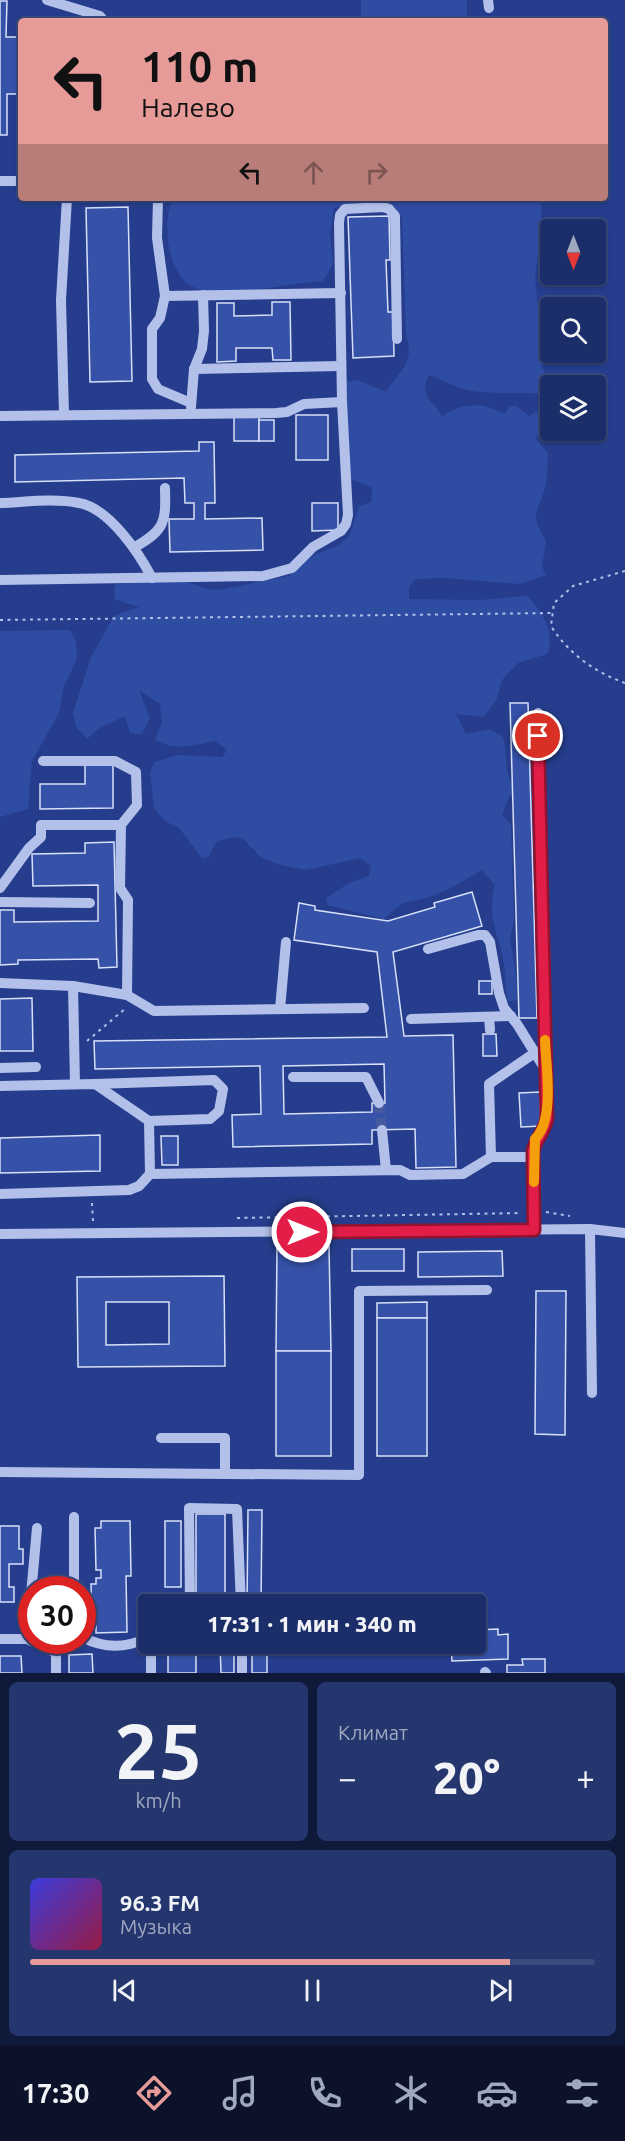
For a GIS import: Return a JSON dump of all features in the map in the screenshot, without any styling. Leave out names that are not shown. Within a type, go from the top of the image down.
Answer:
[{"type":"street","points":[[47,0],[102,18]]},
{"type":"street","points":[[0,181],[18,181]]},
{"type":"street","points":[[64,416],[61,300],[67,201]]},
{"type":"street","points":[[158,201],[157,238],[165,296],[160,318],[152,329],[152,379],[158,389],[191,408]]},
{"type":"street","points":[[0,580],[263,576],[282,573],[292,568],[313,547],[340,531],[346,524],[348,515],[342,402],[340,293],[340,215],[345,209],[389,209],[395,216],[397,339]]},
{"type":"street","points":[[165,296],[340,293]]},
{"type":"street","points":[[191,408],[194,369],[202,349],[203,295]]},
{"type":"street","points":[[194,369],[341,366]]},
{"type":"street","points":[[0,416],[64,416],[191,408],[287,412],[304,404],[342,402]]},
{"type":"street","points":[[135,547],[159,532],[164,523],[165,488]]},
{"type":"street","points":[[0,502],[81,503],[106,518],[135,547],[152,578]]},
{"type":"street","points":[[534,1230],[533,1156],[535,1139],[542,1133],[547,1118],[538,712]]},
{"type":"street","points":[[43,761],[115,760],[136,772],[137,805],[121,825],[120,888],[128,900],[131,998]]},
{"type":"street","points":[[0,888],[29,848],[41,837],[41,825],[121,825]]},
{"type":"street","points":[[0,902],[90,903]]},
{"type":"street","points":[[428,949],[478,934],[485,935],[490,942],[504,1008],[536,1052],[545,1069]]},
{"type":"street","points":[[280,1009],[286,942]]},
{"type":"street","points":[[0,983],[74,986],[131,998],[154,1011],[364,1008]]},
{"type":"street","points":[[74,986],[75,1084]]},
{"type":"street","points":[[411,1019],[511,1016]]},
{"type":"street","points":[[489,1017],[490,1030]]},
{"type":"street","points":[[491,1157],[489,1084],[536,1052]]},
{"type":"street","points":[[0,1068],[36,1067]]},
{"type":"street","points":[[293,1077],[366,1077],[379,1103]]},
{"type":"street","points":[[0,1086],[214,1080],[222,1089],[219,1111],[210,1119],[149,1121],[95,1084]]},
{"type":"street","points":[[0,1194],[129,1190],[139,1186],[150,1174],[149,1121]]},
{"type":"street","points":[[382,1130],[386,1170]]},
{"type":"street","points":[[150,1174],[400,1170],[410,1175],[463,1174],[491,1157],[533,1156]]},
{"type":"street","points":[[590,1229],[592,1392]]},
{"type":"street","points":[[0,1234],[590,1229],[625,1233]]},
{"type":"street","points":[[0,1472],[359,1475],[359,1291],[487,1290]]},
{"type":"street","points":[[161,1438],[225,1438],[225,1474]]},
{"type":"street","points":[[190,1594],[189,1508],[237,1509],[241,1594]]},
{"type":"street","points":[[74,1517],[74,1576]]},
{"type":"street","points":[[33,1576],[37,1528]]},
{"type":"street","points":[[0,1639],[18,1639]]},
{"type":"street","points":[[96,1644],[131,1646],[138,1643]]},
{"type":"street","points":[[56,1654],[56,1673]]},
{"type":"street","points":[[151,1654],[151,1673]]},
{"type":"street","points":[[242,1654],[242,1673]]},
{"type":"path","points":[[625,571],[573,586],[554,603],[551,626],[564,646],[606,676],[625,682]]},
{"type":"path","points":[[0,620],[553,613]]},
{"type":"path","points":[[74,1047],[92,1040],[131,998]]},
{"type":"path","points":[[240,1211],[240,1218]]},
{"type":"path","points":[[229,1218],[534,1212],[570,1216]]},
{"type":"path","points":[[93,1214],[93,1221],[104,1221]]},
{"type":"shaded area","points":[[361,0],[467,0],[467,18],[361,18]]},
{"type":"shaded area","points":[[172,201],[541,201],[542,219],[535,278],[540,325],[538,352],[545,375],[540,375],[540,394],[474,391],[460,388],[429,375],[425,388],[428,397],[442,416],[458,408],[473,405],[489,407],[505,414],[509,407],[516,406],[529,416],[537,411],[540,428],[536,439],[548,453],[547,478],[536,516],[538,526],[546,541],[542,567],[546,575],[519,584],[445,578],[416,579],[409,587],[409,599],[479,600],[527,596],[542,615],[549,631],[550,646],[547,654],[518,663],[502,680],[496,701],[483,717],[456,714],[466,734],[490,729],[503,737],[507,771],[517,790],[509,797],[502,815],[511,825],[514,919],[510,940],[516,974],[517,1000],[508,1002],[504,964],[494,926],[492,908],[495,885],[482,870],[449,889],[427,898],[403,903],[383,919],[328,905],[326,898],[349,883],[369,876],[371,866],[360,858],[306,870],[281,865],[262,858],[243,839],[234,837],[217,841],[208,857],[202,858],[179,828],[165,821],[154,808],[150,772],[155,762],[177,755],[222,757],[227,750],[215,741],[192,746],[176,746],[155,739],[162,723],[160,704],[139,690],[150,718],[141,735],[130,733],[125,716],[98,729],[87,739],[76,727],[73,713],[91,657],[114,616],[139,607],[114,599],[115,585],[143,580],[182,580],[207,589],[219,590],[289,576],[307,558],[339,545],[350,535],[359,506],[371,502],[372,488],[351,479],[345,399],[347,382],[358,380],[386,392],[408,360],[402,218],[394,206],[348,205],[334,208],[330,233],[333,264],[323,281],[256,290],[220,292],[191,286],[177,271],[170,252],[167,232]]},
{"type":"shaded area","points":[[70,630],[76,641],[77,659],[64,686],[59,713],[32,761],[28,809],[0,817],[0,631]]},
{"type":"building","points":[[0,1],[7,1],[6,37],[18,37],[18,94],[7,94],[7,135],[0,135]]},
{"type":"building","points":[[128,207],[132,381],[90,382],[86,208]]},
{"type":"building","points":[[389,216],[390,260],[386,260],[388,312],[393,312],[394,356],[353,358],[348,217]]},
{"type":"building","points":[[272,302],[290,302],[291,360],[273,360],[272,348],[236,348],[236,361],[217,362],[217,303],[234,303],[234,316],[272,315]]},
{"type":"building","points":[[234,415],[259,415],[259,441],[234,441]]},
{"type":"building","points":[[296,415],[328,415],[328,460],[296,460]]},
{"type":"building","points":[[259,420],[274,420],[274,441],[259,441]]},
{"type":"building","points":[[199,442],[214,442],[215,503],[205,503],[205,519],[262,518],[263,550],[170,552],[169,519],[194,519],[194,503],[185,503],[184,478],[15,482],[15,455],[199,451]]},
{"type":"building","points":[[312,503],[338,503],[338,530],[312,531]]},
{"type":"building","points":[[510,703],[528,703],[537,1018],[519,1018]]},
{"type":"building","points":[[85,765],[113,765],[113,808],[40,809],[40,784],[85,784]]},
{"type":"building","points":[[114,842],[117,967],[99,968],[98,959],[18,960],[18,964],[0,965],[0,910],[14,910],[14,922],[98,921],[98,885],[33,886],[32,854],[85,853],[85,843]]},
{"type":"building","points":[[472,892],[482,926],[393,952],[404,1036],[453,1035],[456,1167],[416,1168],[415,1129],[372,1130],[372,1144],[233,1147],[232,1115],[261,1114],[260,1066],[95,1069],[94,1041],[387,1037],[377,952],[294,940],[299,903],[315,906],[315,910],[388,921],[435,907],[434,903]],"holes":[[[384,1064],[385,1103],[372,1103],[372,1112],[284,1114],[283,1066]]]},
{"type":"building","points":[[479,981],[492,981],[492,994],[479,994]]},
{"type":"building","points":[[32,998],[33,1051],[0,1051],[0,999]]},
{"type":"building","points":[[483,1034],[496,1034],[497,1056],[483,1056]]},
{"type":"building","points":[[540,1092],[541,1126],[521,1127],[519,1093]]},
{"type":"building","points":[[100,1135],[100,1171],[0,1173],[0,1138]]},
{"type":"building","points":[[161,1136],[178,1136],[178,1165],[162,1165]]},
{"type":"building","points":[[329,1246],[331,1351],[276,1351],[277,1247]]},
{"type":"building","points":[[352,1249],[404,1249],[404,1271],[352,1271]]},
{"type":"building","points":[[502,1251],[503,1276],[418,1277],[418,1252]]},
{"type":"building","points":[[224,1276],[225,1366],[78,1367],[77,1277]],"holes":[[[106,1302],[169,1302],[169,1344],[106,1345]]]},
{"type":"building","points":[[536,1291],[566,1291],[565,1435],[535,1434]]},
{"type":"building","points":[[427,1302],[427,1318],[377,1318],[377,1303]]},
{"type":"building","points":[[377,1318],[427,1318],[427,1456],[377,1456]]},
{"type":"building","points":[[276,1351],[331,1351],[331,1456],[276,1456]]},
{"type":"building","points":[[248,1510],[262,1510],[261,1594],[247,1594]]},
{"type":"building","points":[[196,1514],[225,1514],[225,1594],[196,1594]]},
{"type":"building","points":[[101,1521],[130,1521],[131,1576],[126,1576],[127,1632],[96,1633],[96,1578],[101,1578],[101,1570],[96,1570],[95,1528],[101,1528]]},
{"type":"building","points":[[165,1521],[181,1521],[181,1587],[165,1587]]},
{"type":"building","points":[[0,1526],[19,1526],[19,1549],[23,1549],[23,1564],[9,1564],[9,1587],[14,1587],[14,1602],[0,1602]]},
{"type":"building","points":[[498,1629],[498,1635],[508,1634],[508,1659],[452,1661],[452,1654],[486,1654],[486,1630]]},
{"type":"building","points":[[92,1654],[93,1673],[69,1673],[69,1655]]},
{"type":"building","points":[[168,1654],[196,1654],[196,1673],[168,1673]]},
{"type":"building","points":[[220,1654],[234,1654],[234,1673],[221,1673]]},
{"type":"building","points":[[252,1654],[267,1654],[267,1673],[252,1673]]},
{"type":"building","points":[[0,1656],[21,1656],[22,1673],[0,1673]]},
{"type":"building","points":[[522,1659],[545,1659],[545,1673],[507,1673],[507,1665],[523,1665]]},
{"type":"tunnel","points":[[379,1103],[382,1130]]},
{"type":"slow traffic","points":[[534,1182],[535,1139],[542,1133],[547,1118],[545,1040]]},
{"type":"route","points":[[302,1232],[534,1230],[533,1151],[535,1139],[542,1133],[547,1118],[538,736]]}]
